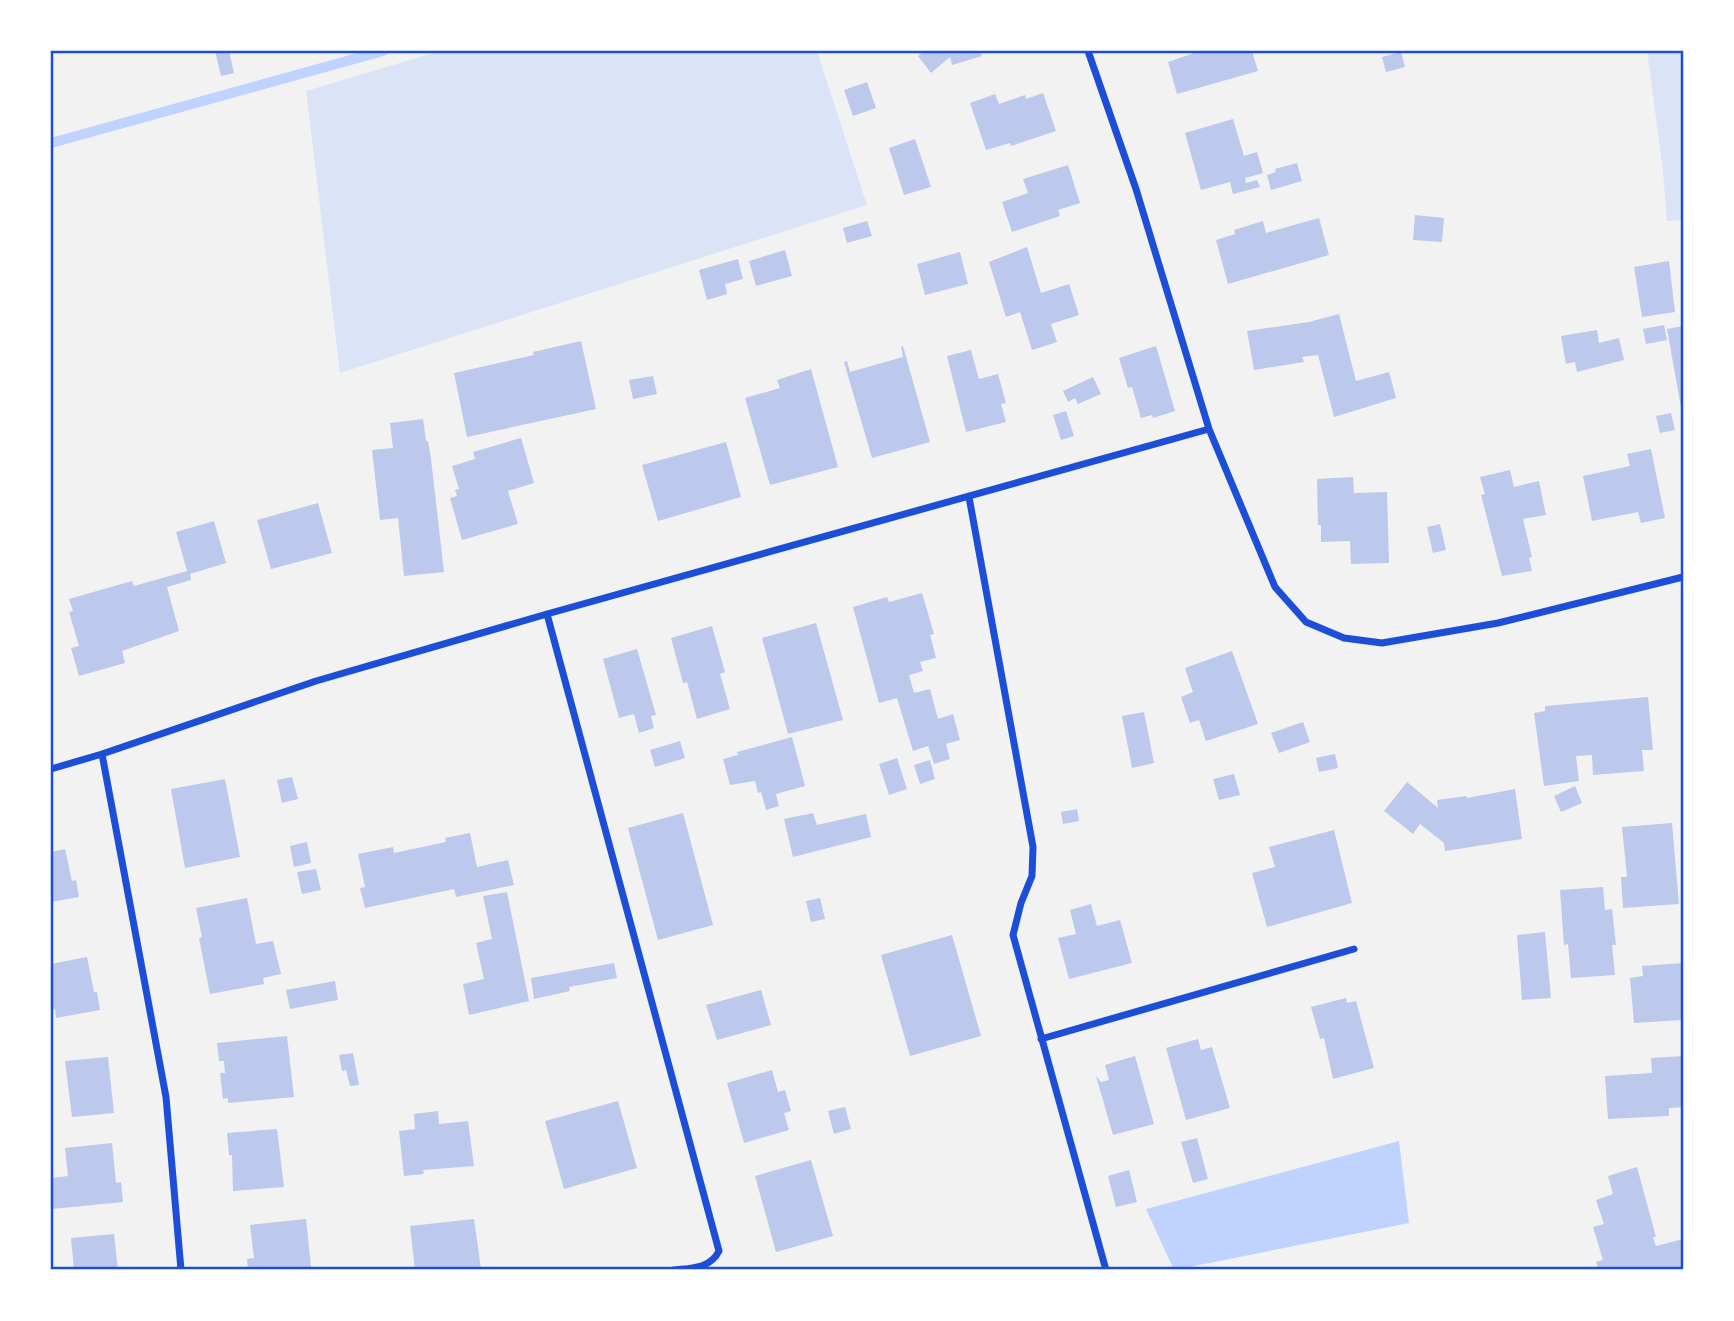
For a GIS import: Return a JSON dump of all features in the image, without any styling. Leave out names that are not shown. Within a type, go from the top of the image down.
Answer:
[{"type":"street","points":[[1088,51],[1136,189],[1209,429],[1275,587],[1306,622],[1345,638],[1382,643],[1498,623],[1683,577]]},
{"type":"street","points":[[51,769],[316,681],[1209,429]]},
{"type":"street","points":[[968,497],[1033,847],[1032,876],[1021,903],[1013,935],[1106,1270]]},
{"type":"street","points":[[547,614],[719,1251],[715,1260],[703,1266],[674,1270]]},
{"type":"street","points":[[102,754],[166,1097],[181,1270]]},
{"type":"street","points":[[1041,1039],[1354,949]]},
{"type":"shaded area","points":[[440,51],[817,51],[867,205],[340,373],[306,91]]},
{"type":"shaded area","points":[[1647,51],[1683,51],[1683,220],[1667,221]]},
{"type":"water","points":[[1399,1141],[1409,1223],[1174,1270],[1146,1209]]},
{"type":"building","points":[[215,51],[229,51],[234,73],[221,76]]},
{"type":"building","points":[[924,51],[980,51],[982,56],[952,65],[950,57],[931,73],[918,56]]},
{"type":"building","points":[[1200,51],[1252,51],[1258,71],[1177,94],[1168,62]]},
{"type":"building","points":[[1401,52],[1405,67],[1386,72],[1382,57]]},
{"type":"building","points":[[867,82],[876,108],[853,116],[844,90]]},
{"type":"building","points":[[1043,93],[1056,131],[1011,146],[1010,143],[986,150],[970,103],[995,94],[999,104],[1025,95],[1026,99]]},
{"type":"building","points":[[1233,119],[1244,156],[1257,152],[1263,173],[1245,178],[1246,183],[1257,180],[1260,187],[1233,194],[1230,182],[1201,190],[1185,133]]},
{"type":"building","points":[[915,139],[931,187],[904,195],[889,148]]},
{"type":"building","points":[[1297,163],[1302,181],[1271,190],[1267,175],[1276,172],[1275,169]]},
{"type":"building","points":[[1068,165],[1080,203],[1058,210],[1060,216],[1012,232],[1002,202],[1028,193],[1023,179]]},
{"type":"building","points":[[1415,215],[1444,218],[1442,242],[1413,240]]},
{"type":"building","points":[[1319,218],[1329,255],[1228,284],[1216,240],[1235,234],[1234,230],[1263,221],[1266,233]]},
{"type":"building","points":[[867,221],[872,236],[847,243],[843,228]]},
{"type":"building","points":[[1027,247],[1041,293],[1069,284],[1079,315],[1051,324],[1057,342],[1032,350],[1020,312],[1006,317],[989,262]]},
{"type":"building","points":[[785,250],[792,276],[756,286],[749,261]]},
{"type":"building","points":[[960,252],[968,284],[925,295],[917,264]]},
{"type":"building","points":[[738,259],[743,279],[725,284],[727,294],[707,300],[699,270]]},
{"type":"building","points":[[1669,261],[1675,312],[1642,317],[1634,267]]},
{"type":"building","points":[[1339,314],[1356,381],[1389,372],[1396,398],[1334,417],[1318,355],[1302,357],[1304,362],[1254,370],[1247,331],[1309,322]]},
{"type":"building","points":[[1664,325],[1667,340],[1646,344],[1643,329]]},
{"type":"building","points":[[1683,326],[1683,413],[1682,413],[1667,329]]},
{"type":"building","points":[[1597,330],[1599,343],[1619,338],[1624,360],[1577,372],[1575,362],[1566,364],[1561,336]]},
{"type":"building","points":[[581,341],[596,409],[467,437],[454,373]]},
{"type":"building","points":[[903,346],[930,442],[872,458],[844,362],[847,361],[850,372],[903,357]]},
{"type":"building","points":[[1156,346],[1175,411],[1153,418],[1152,415],[1141,418],[1132,387],[1128,388],[1119,358]]},
{"type":"building","points":[[971,350],[979,379],[998,374],[1006,403],[1001,404],[1006,422],[966,432],[947,356]]},
{"type":"building","points":[[811,369],[838,467],[770,485],[745,398],[780,388],[777,380]]},
{"type":"building","points":[[653,376],[657,394],[633,399],[629,380]]},
{"type":"building","points":[[1093,377],[1101,394],[1078,404],[1075,398],[1068,402],[1063,391]]},
{"type":"building","points":[[1066,411],[1074,436],[1061,440],[1053,415]]},
{"type":"building","points":[[1671,413],[1675,430],[1660,433],[1656,416]]},
{"type":"building","points":[[423,419],[431,459],[444,572],[404,576],[398,518],[380,520],[372,450],[393,448],[390,423]]},
{"type":"building","points":[[521,438],[534,483],[508,491],[518,524],[462,540],[450,498],[457,496],[455,490],[459,489],[452,466],[475,459],[473,452]]},
{"type":"building","points":[[726,442],[741,497],[658,521],[642,465]]},
{"type":"building","points":[[1651,449],[1665,518],[1641,523],[1638,512],[1592,521],[1583,476],[1630,466],[1627,454]]},
{"type":"building","points":[[1510,470],[1514,487],[1539,481],[1546,515],[1523,519],[1532,557],[1529,558],[1532,571],[1502,576],[1481,495],[1485,494],[1480,477]]},
{"type":"building","points":[[1353,477],[1354,493],[1387,492],[1389,563],[1351,564],[1350,541],[1321,542],[1317,479]]},
{"type":"building","points":[[318,503],[332,553],[271,569],[257,520]]},
{"type":"building","points":[[214,521],[226,563],[190,574],[191,580],[167,587],[179,631],[122,651],[125,663],[79,676],[71,648],[79,646],[69,612],[73,611],[69,599],[132,581],[134,586],[187,571],[176,532]]},
{"type":"building","points":[[1440,524],[1446,550],[1433,553],[1427,527]]},
{"type":"building","points":[[922,593],[934,634],[930,635],[936,658],[920,662],[923,671],[909,675],[914,693],[930,689],[938,719],[953,714],[960,740],[946,744],[950,759],[934,764],[928,746],[913,751],[897,698],[879,703],[853,607],[887,597],[889,602]]},
{"type":"building","points":[[816,623],[843,720],[788,734],[762,638]]},
{"type":"building","points":[[712,626],[725,672],[720,674],[730,709],[697,719],[687,682],[683,683],[671,638]]},
{"type":"building","points":[[637,649],[656,715],[651,716],[654,728],[639,733],[634,714],[619,718],[603,659]]},
{"type":"building","points":[[1232,651],[1258,724],[1206,741],[1199,720],[1190,723],[1181,697],[1193,692],[1185,668]]},
{"type":"building","points":[[1648,697],[1653,750],[1642,750],[1644,771],[1593,775],[1592,755],[1576,756],[1579,781],[1544,786],[1534,713],[1545,711],[1545,706]]},
{"type":"building","points":[[1144,712],[1154,763],[1132,768],[1122,716]]},
{"type":"building","points":[[1303,722],[1310,742],[1279,753],[1271,733]]},
{"type":"building","points":[[792,737],[805,786],[776,794],[779,806],[766,810],[755,781],[730,785],[723,759],[738,755],[737,752]]},
{"type":"building","points":[[680,741],[685,758],[655,767],[650,750]]},
{"type":"building","points":[[1335,754],[1338,768],[1319,772],[1316,758]]},
{"type":"building","points":[[897,758],[907,789],[889,795],[879,764]]},
{"type":"building","points":[[930,760],[935,779],[920,784],[914,765]]},
{"type":"building","points":[[1234,774],[1240,795],[1219,800],[1213,779]]},
{"type":"building","points":[[292,777],[298,799],[282,803],[277,780]]},
{"type":"building","points":[[225,779],[240,857],[185,868],[171,789]]},
{"type":"building","points":[[1407,782],[1438,808],[1437,800],[1467,798],[1515,789],[1522,839],[1445,851],[1444,843],[1420,824],[1413,834],[1384,811]]},
{"type":"building","points":[[1575,786],[1582,803],[1561,812],[1554,796]]},
{"type":"building","points":[[1077,809],[1079,821],[1063,824],[1061,812]]},
{"type":"building","points":[[683,813],[713,925],[658,940],[628,828]]},
{"type":"building","points":[[813,813],[817,825],[866,814],[871,837],[793,857],[784,819]]},
{"type":"building","points":[[1672,823],[1679,904],[1623,908],[1621,877],[1627,877],[1622,827]]},
{"type":"building","points":[[1334,830],[1352,903],[1267,927],[1252,873],[1275,867],[1269,847]]},
{"type":"building","points":[[470,833],[477,867],[508,860],[514,885],[456,897],[454,889],[365,908],[360,888],[365,887],[358,854],[393,847],[394,853],[446,842],[445,838]]},
{"type":"building","points":[[307,842],[311,863],[294,867],[290,846]]},
{"type":"building","points":[[65,849],[72,881],[76,880],[79,897],[51,902],[51,852]]},
{"type":"building","points":[[316,869],[321,890],[302,894],[297,872]]},
{"type":"building","points":[[1603,887],[1605,910],[1612,909],[1616,945],[1612,945],[1615,975],[1571,978],[1568,944],[1564,945],[1560,890]]},
{"type":"building","points":[[507,892],[529,1001],[469,1015],[463,984],[484,979],[476,943],[492,939],[483,896]]},
{"type":"building","points":[[247,898],[256,944],[273,941],[281,974],[263,978],[264,984],[210,994],[196,908]]},
{"type":"building","points":[[820,898],[825,919],[811,922],[806,901]]},
{"type":"building","points":[[1091,904],[1097,926],[1120,920],[1132,963],[1069,979],[1058,938],[1076,934],[1070,910]]},
{"type":"building","points":[[1545,932],[1551,998],[1522,1000],[1517,935]]},
{"type":"building","points":[[952,935],[981,1036],[910,1056],[881,955]]},
{"type":"building","points":[[87,957],[100,1010],[56,1018],[55,1009],[51,1010],[51,964]]},
{"type":"building","points":[[614,963],[617,978],[569,987],[570,991],[534,999],[531,978]]},
{"type":"building","points":[[1683,963],[1683,1020],[1634,1023],[1630,978],[1643,976],[1642,966]]},
{"type":"building","points":[[335,981],[338,1000],[290,1009],[286,990]]},
{"type":"building","points":[[761,990],[771,1025],[717,1040],[706,1005]]},
{"type":"building","points":[[1346,998],[1347,1003],[1356,1001],[1374,1068],[1333,1079],[1324,1038],[1320,1039],[1311,1007]]},
{"type":"building","points":[[287,1036],[294,1097],[228,1103],[228,1098],[223,1099],[220,1073],[225,1073],[224,1061],[219,1061],[217,1043]]},
{"type":"building","points":[[1198,1039],[1201,1050],[1212,1047],[1230,1108],[1186,1120],[1166,1048]]},
{"type":"building","points":[[353,1053],[359,1085],[350,1086],[346,1070],[342,1071],[339,1055]]},
{"type":"building","points":[[1135,1056],[1154,1124],[1113,1135],[1096,1076],[1101,1082],[1109,1080],[1105,1065]]},
{"type":"building","points":[[1683,1056],[1683,1107],[1669,1108],[1669,1116],[1608,1119],[1605,1076],[1652,1073],[1651,1058]]},
{"type":"building","points":[[108,1057],[114,1113],[72,1117],[65,1061]]},
{"type":"building","points":[[772,1070],[778,1092],[785,1090],[791,1111],[784,1113],[789,1130],[744,1143],[727,1083]]},
{"type":"building","points":[[618,1101],[637,1168],[564,1189],[545,1121]]},
{"type":"building","points":[[845,1107],[851,1129],[834,1134],[828,1111]]},
{"type":"building","points":[[438,1111],[439,1124],[468,1121],[474,1166],[423,1170],[424,1174],[404,1176],[399,1131],[415,1129],[414,1114]]},
{"type":"building","points":[[277,1129],[284,1187],[233,1191],[232,1155],[229,1155],[227,1133]]},
{"type":"building","points":[[1197,1138],[1208,1179],[1193,1183],[1181,1142]]},
{"type":"building","points":[[112,1143],[116,1183],[121,1182],[123,1202],[52,1209],[51,1178],[68,1176],[65,1148]]},
{"type":"building","points":[[811,1160],[833,1236],[776,1252],[755,1176]]},
{"type":"building","points":[[1637,1167],[1656,1237],[1653,1237],[1656,1246],[1683,1239],[1683,1270],[1599,1270],[1596,1262],[1603,1260],[1593,1227],[1604,1224],[1596,1200],[1613,1194],[1608,1176]]},
{"type":"building","points":[[1129,1170],[1137,1202],[1116,1207],[1108,1176]]},
{"type":"building","points":[[306,1219],[311,1267],[248,1270],[247,1259],[254,1258],[250,1225]]},
{"type":"building","points":[[474,1219],[481,1269],[415,1270],[410,1226]]},
{"type":"building","points":[[114,1234],[118,1270],[74,1270],[71,1238]]},
{"type":"waterway","points":[[51,143],[383,51]]}]
